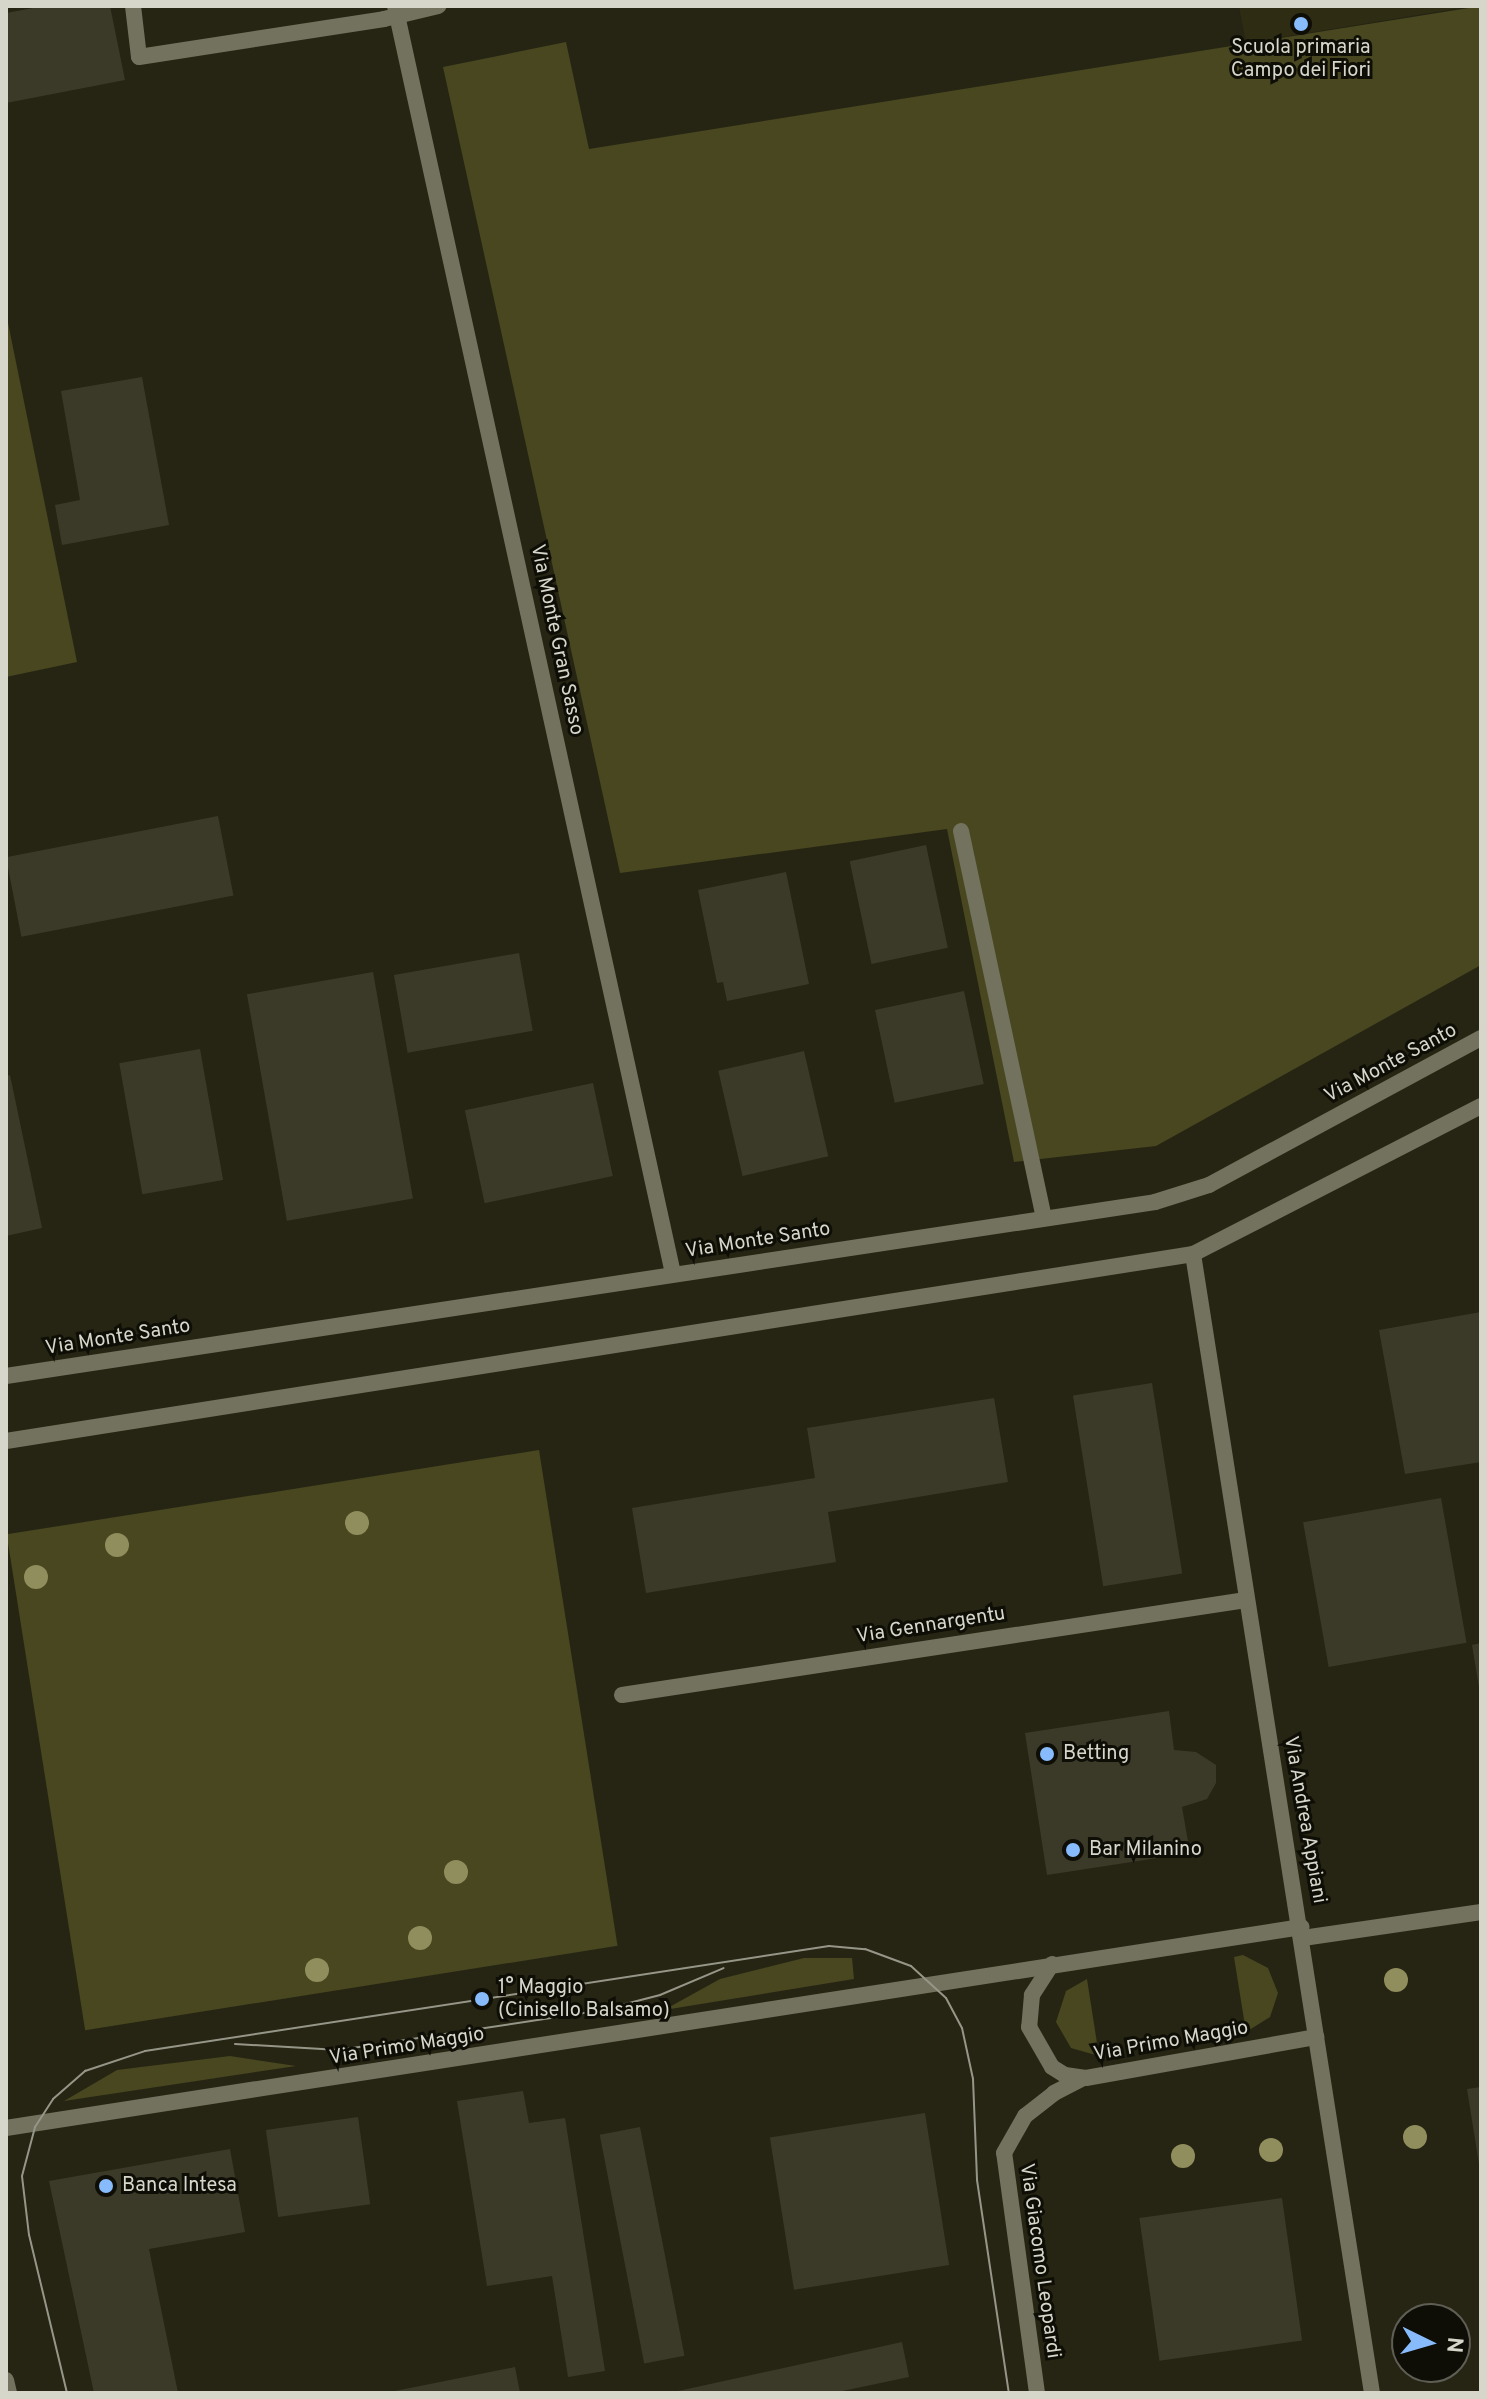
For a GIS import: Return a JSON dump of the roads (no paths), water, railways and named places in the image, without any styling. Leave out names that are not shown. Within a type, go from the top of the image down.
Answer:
[{"type":"street","points":[[133,6],[139,57],[438,6]]},
{"type":"street","name":"Via Monte Gran Sasso","points":[[396,11],[673,1274]]},
{"type":"street","points":[[961,831],[1044,1218]]},
{"type":"street","name":"Via Monte Santo","points":[[6,1376],[1155,1202],[1209,1185],[1481,1038]]},
{"type":"street","points":[[6,1441],[1193,1254],[1481,1106]]},
{"type":"street","name":"Via Andrea Appiani","points":[[1193,1254],[1372,2393]]},
{"type":"street","name":"Via Gennargentu","points":[[622,1695],[1246,1600]]},
{"type":"street","name":"Via Primo Maggio","points":[[6,2128],[1052,1964],[1481,1912]]},
{"type":"street","name":"Via Primo Maggio","points":[[1052,1964],[1032,1995],[1029,2027],[1052,2067],[1086,2078],[1316,2037]]},
{"type":"street","name":"Via Giacomo Leopardi","points":[[1037,2393],[1004,2153],[1025,2116],[1054,2093],[1086,2078]]},
{"type":"street","points":[[6,2380],[9,2393]]},
{"type":"tram line","points":[[67,2393],[29,2235],[22,2176],[35,2127],[53,2099],[85,2071],[145,2051],[829,1946],[865,1949],[911,1966],[946,1998],[962,2028],[973,2079],[977,2180],[1009,2393]]},
{"type":"tram line","points":[[235,2044],[339,2050],[602,2010],[660,1995],[724,1968]]},
{"type":"place","name":"Scuola primaria Campo dei Fiori","points":[[1301,24]]},
{"type":"place","name":"Betting","points":[[1047,1754]]},
{"type":"place","name":"Bar Milanino","points":[[1073,1850]]},
{"type":"place","name":"1° Maggio (Cinisello Balsamo)","points":[[482,1999]]},
{"type":"place","name":"Banca Intesa","points":[[106,2186]]}]
